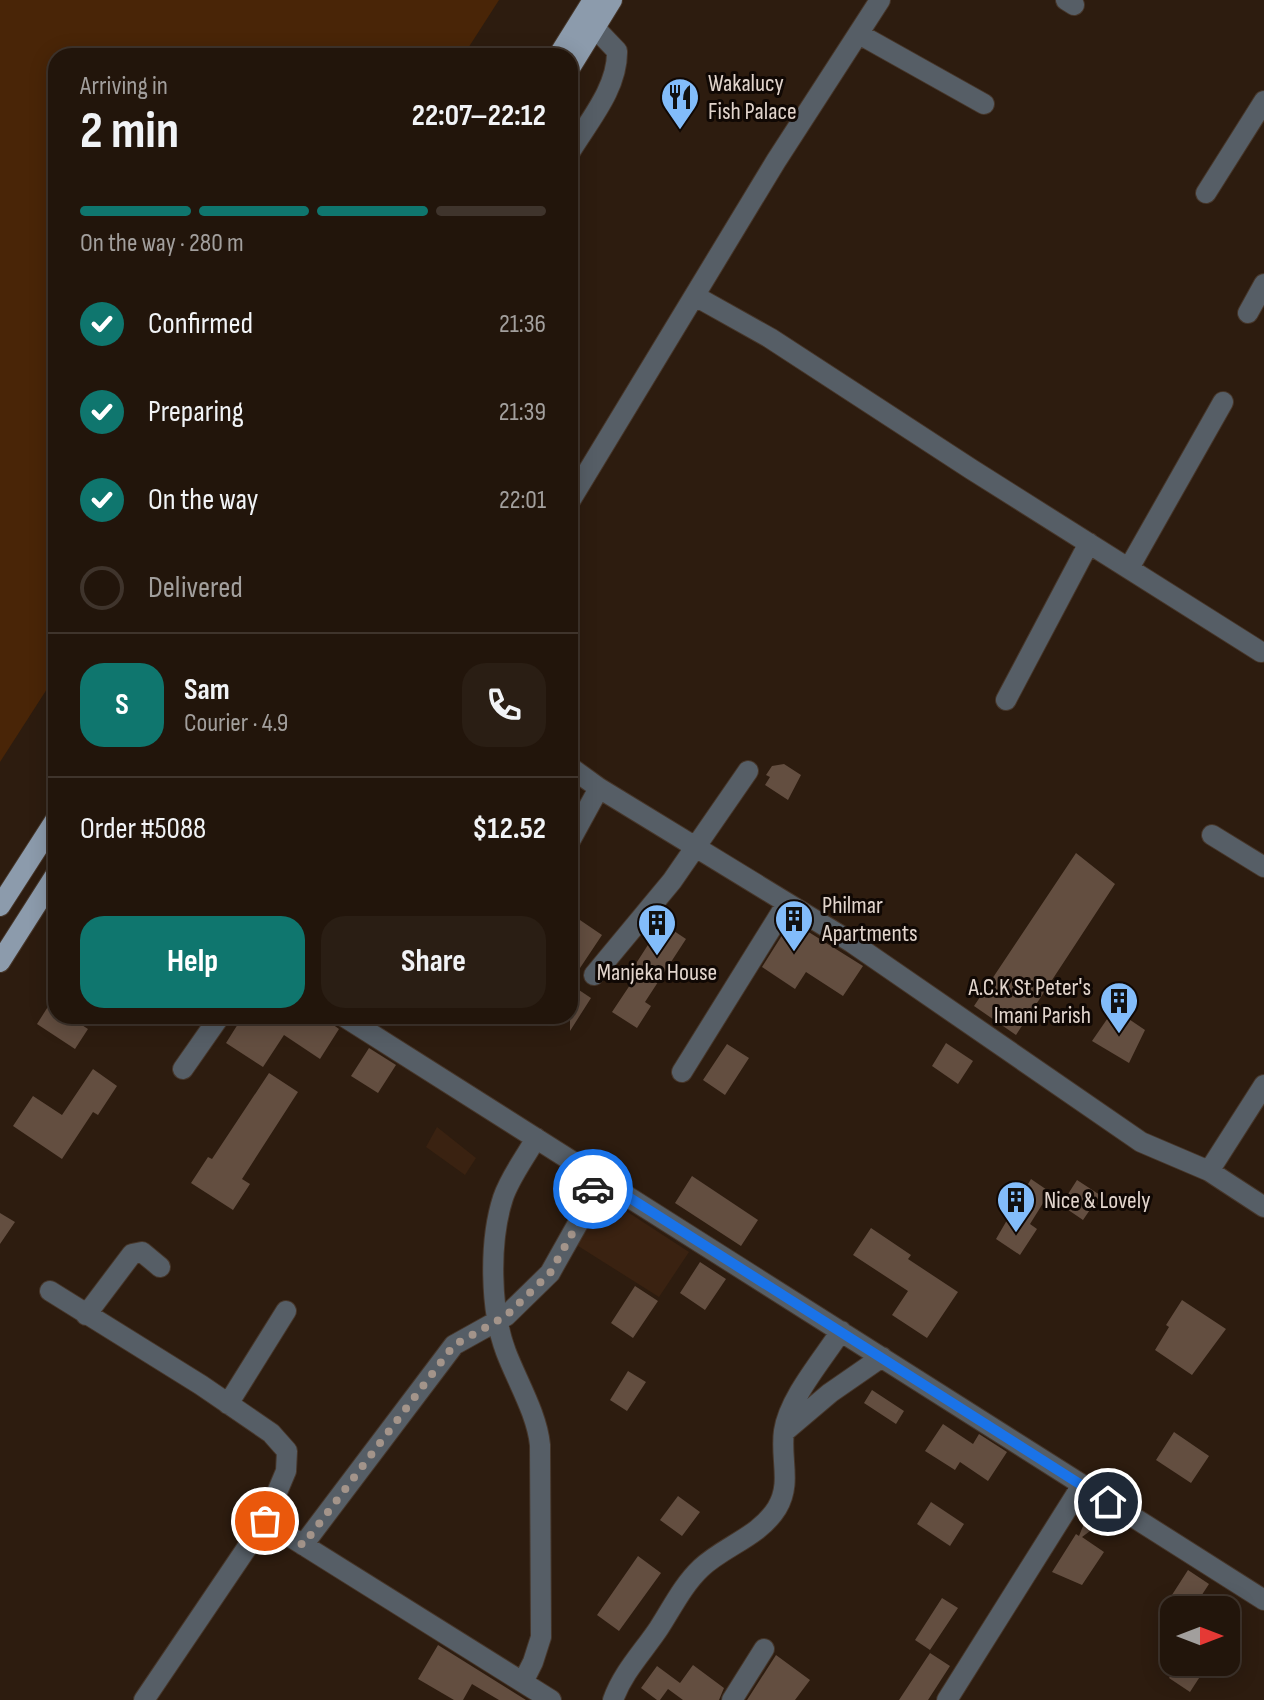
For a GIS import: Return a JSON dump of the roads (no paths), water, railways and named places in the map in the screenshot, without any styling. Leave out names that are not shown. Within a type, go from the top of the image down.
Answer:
[{"type":"main road","points":[[563,48],[593,0]]},
{"type":"main road","points":[[578,55],[612,0]]},
{"type":"main road","points":[[0,906],[48,831]]},
{"type":"main road","points":[[0,962],[48,887]]},
{"type":"street","points":[[578,488],[776,161],[880,0]]},
{"type":"street","points":[[578,139],[610,86],[617,64],[617,51],[595,28]]},
{"type":"street","points":[[859,34],[984,104]]},
{"type":"street","points":[[1206,193],[1264,101]]},
{"type":"street","points":[[1248,313],[1264,284]]},
{"type":"street","points":[[695,296],[770,338],[957,461],[1261,652]]},
{"type":"street","points":[[1129,568],[1223,402]]},
{"type":"street","points":[[1006,700],[1089,543]]},
{"type":"street","points":[[594,975],[672,881],[748,771]]},
{"type":"street","points":[[578,773],[851,942],[1141,1142],[1209,1171],[1264,1207]]},
{"type":"street","points":[[578,826],[599,788]]},
{"type":"street","points":[[1212,835],[1264,867]]},
{"type":"street","points":[[682,1072],[787,903]]},
{"type":"street","points":[[183,1069],[214,1024]]},
{"type":"street","points":[[356,1024],[1264,1600]]},
{"type":"street","points":[[1209,1171],[1264,1085]]},
{"type":"street","points":[[1209,1171],[1221,1164],[1264,1101]]},
{"type":"street","points":[[523,1682],[541,1637],[540,1445],[535,1422],[504,1348],[498,1320],[494,1257],[499,1216],[508,1185],[536,1138]]},
{"type":"street","points":[[303,1545],[454,1345],[498,1320],[526,1299],[550,1273],[586,1209],[597,1177]]},
{"type":"street","points":[[86,1315],[132,1254],[142,1252],[160,1267]]},
{"type":"street","points":[[50,1291],[271,1433],[287,1451],[286,1471],[265,1521],[144,1700]]},
{"type":"street","points":[[228,1404],[286,1311]]},
{"type":"street","points":[[613,1700],[631,1664],[657,1631],[689,1581],[702,1567],[766,1523],[778,1507],[786,1490],[784,1432],[790,1410],[841,1331]]},
{"type":"street","points":[[784,1432],[830,1393],[882,1357]]},
{"type":"street","points":[[947,1700],[1082,1485]]},
{"type":"street","points":[[265,1521],[551,1700]]},
{"type":"street","points":[[732,1700],[764,1649]]},
{"type":"place","name":"Wakalucy Fish Palace","points":[[680,131]]},
{"type":"place","name":"Philmar Apartments","points":[[794,953]]},
{"type":"place","name":"Manjeka House","points":[[657,957]]},
{"type":"place","name":"A.C.K St Peter's Imani Parish","points":[[1119,1035]]},
{"type":"place","name":"Nice & Lovely","points":[[1016,1234]]}]
